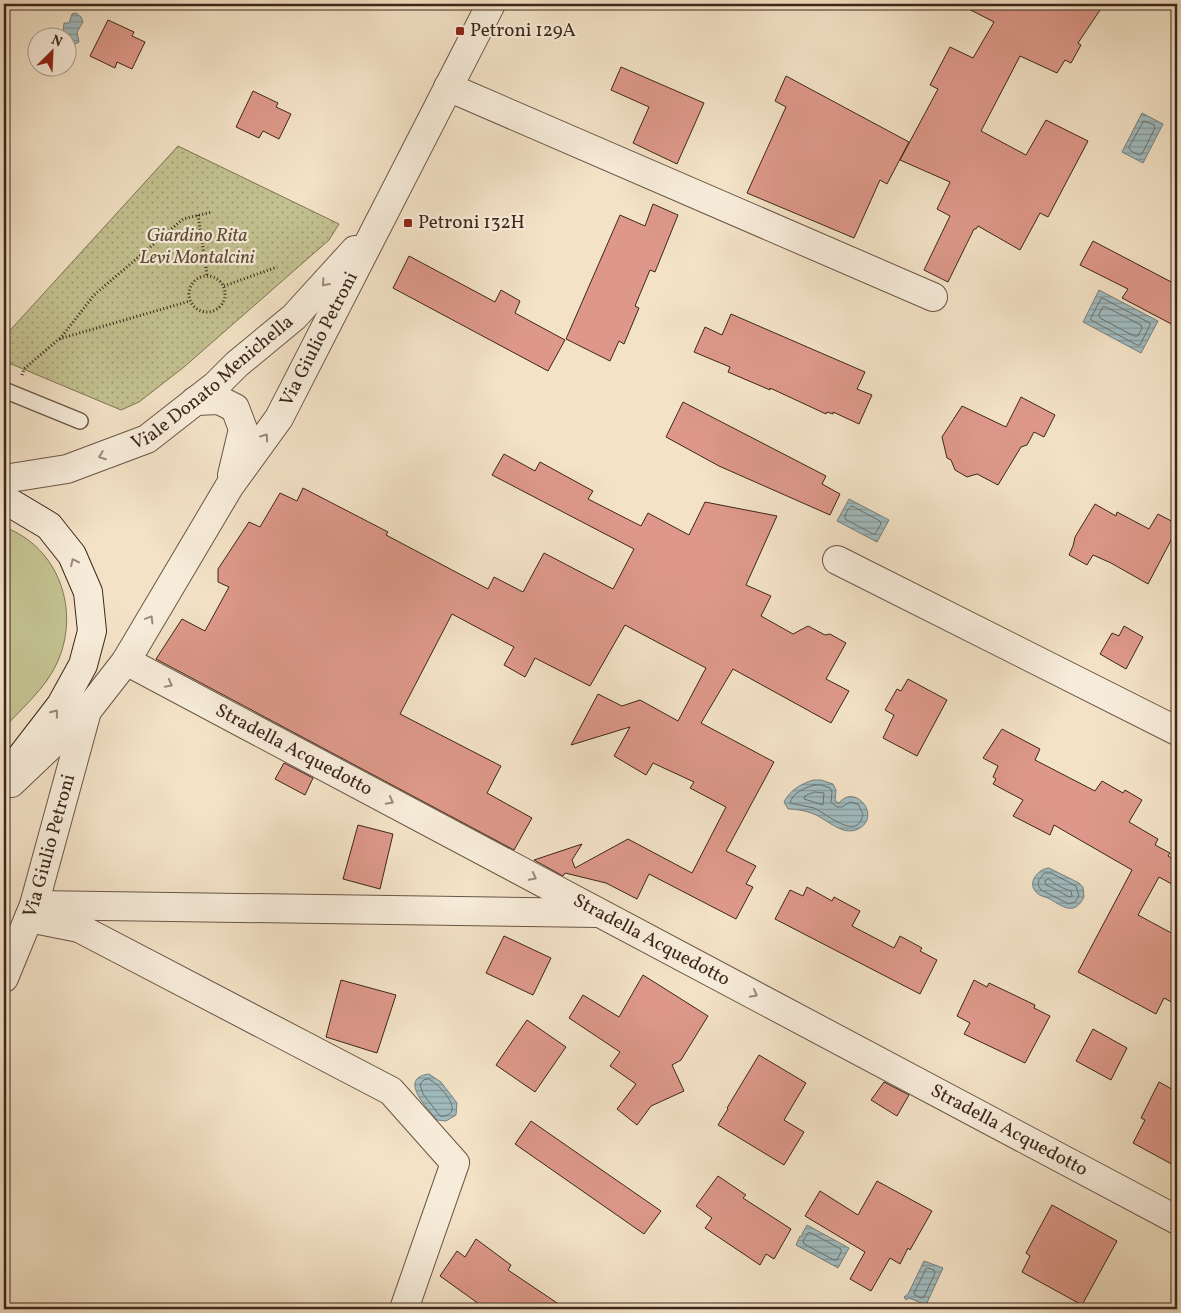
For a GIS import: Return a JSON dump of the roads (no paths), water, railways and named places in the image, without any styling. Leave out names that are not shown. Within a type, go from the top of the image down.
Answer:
[{"type":"street","name":"Via Giulio Petroni","points":[[4,978],[31,912],[87,711],[126,661],[229,487],[279,418],[491,4]]},
{"type":"street","points":[[448,87],[933,297]]},
{"type":"street","name":"Viale Donato Menichella","points":[[4,479],[67,469],[147,439],[216,385],[237,364],[294,317],[381,221]]},
{"type":"street","points":[[195,401],[219,400],[235,408],[243,429],[229,487]]},
{"type":"street","points":[[4,499],[49,526],[72,555],[88,592],[92,631],[82,665],[61,705],[4,779]]},
{"type":"street","points":[[837,560],[1177,731]]},
{"type":"street","name":"Stradella Acquedotto","points":[[126,661],[1177,1220]]},
{"type":"street","points":[[4,790],[87,711]]},
{"type":"street","points":[[31,912],[602,913]]},
{"type":"street","points":[[31,912],[79,928],[391,1091],[455,1163],[404,1309]]},
{"type":"lane","points":[[9,392],[80,420]]},
{"type":"water","points":[[76,13],[83,22],[78,30],[78,28],[63,28],[64,23],[69,23],[72,14]]},
{"type":"water","points":[[1142,113],[1163,124],[1143,163],[1122,152]]},
{"type":"water","points":[[1099,290],[1158,321],[1141,353],[1083,322]]},
{"type":"water","points":[[849,499],[889,520],[877,542],[837,521]]},
{"type":"water","points":[[813,780],[821,780],[833,784],[836,790],[835,801],[839,803],[845,798],[852,797],[858,799],[867,809],[868,816],[866,822],[854,831],[842,830],[811,813],[788,809],[784,802],[789,794]]},
{"type":"water","points":[[1049,868],[1079,883],[1083,887],[1084,897],[1076,907],[1068,908],[1063,906],[1040,895],[1034,889],[1033,881],[1037,874]]},
{"type":"water","points":[[429,1074],[441,1082],[457,1103],[456,1115],[446,1121],[437,1120],[422,1102],[415,1087],[415,1081]]},
{"type":"water","points":[[807,1225],[849,1248],[838,1268],[796,1245]]},
{"type":"water","points":[[924,1261],[943,1268],[926,1305],[909,1298],[906,1300],[904,1297],[908,1294]]},
{"type":"place","name":"Petroni 129A","points":[[460,31]]},
{"type":"place","name":"Petroni 132H","points":[[408,223]]},
{"type":"park label","name":"Giardino Rita Levi Montalcini","points":[[197,247]]}]
